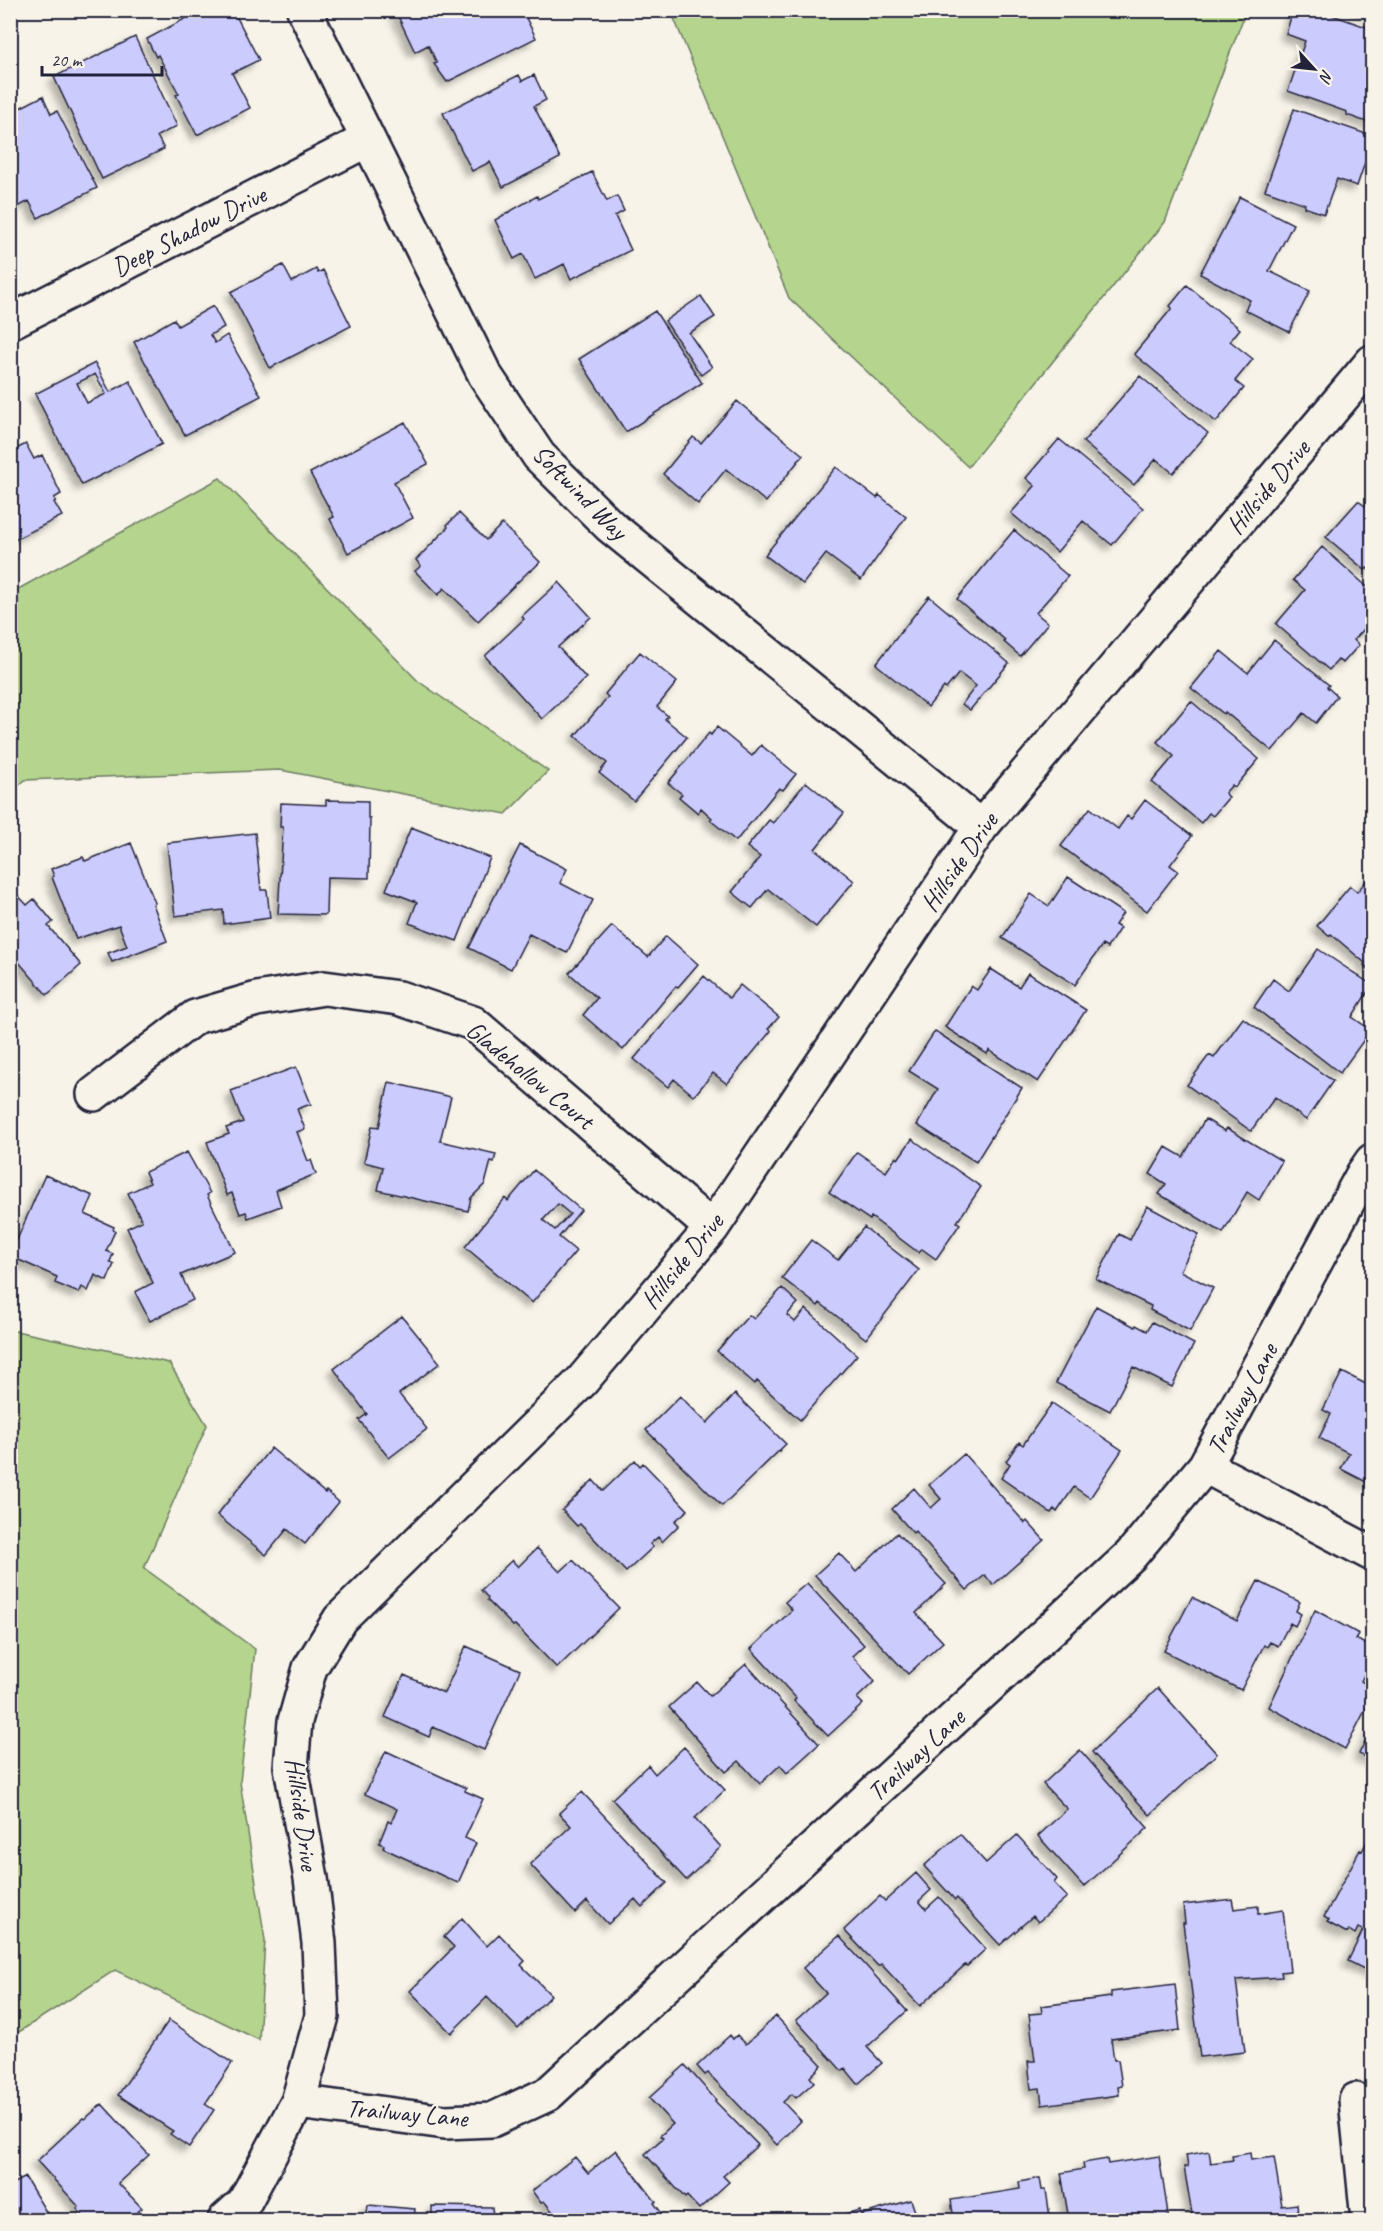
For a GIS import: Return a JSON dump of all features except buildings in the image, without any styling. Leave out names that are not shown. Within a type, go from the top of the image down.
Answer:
[{"type":"street","name":"Softwind Way","points":[[304,10],[485,375],[539,456],[610,526],[981,827]]},
{"type":"street","name":"Deep Shadow Drive","points":[[10,322],[368,140]]},
{"type":"street","name":"Hillside Drive","points":[[225,2220],[244,2203],[298,2102],[322,2016],[319,1943],[311,1878],[291,1767],[295,1721],[310,1668],[340,1619],[581,1382],[712,1228],[981,827],[1372,363]]},
{"type":"street","name":"Gladehollow Court","points":[[94,1094],[195,1017],[257,999],[324,988],[399,998],[472,1023],[712,1228]]},
{"type":"street","name":"Trailway Lane","points":[[298,2102],[445,2122],[492,2120],[548,2094],[1131,1556],[1205,1466],[1372,1161]]},
{"type":"street","points":[[1205,1466],[1372,1554]]},
{"type":"street","points":[[1356,2100],[1368,2220]]},
{"type":"green space","points":[[671,11],[1246,11],[1165,222],[968,467],[789,298]]},
{"type":"green space","points":[[220,478],[418,681],[548,771],[506,814],[280,770],[25,780],[11,793],[11,593]]},
{"type":"green space","points":[[11,1330],[169,1363],[207,1425],[144,1568],[255,1649],[240,1782],[265,1940],[259,2040],[115,1970],[11,2037]]}]
